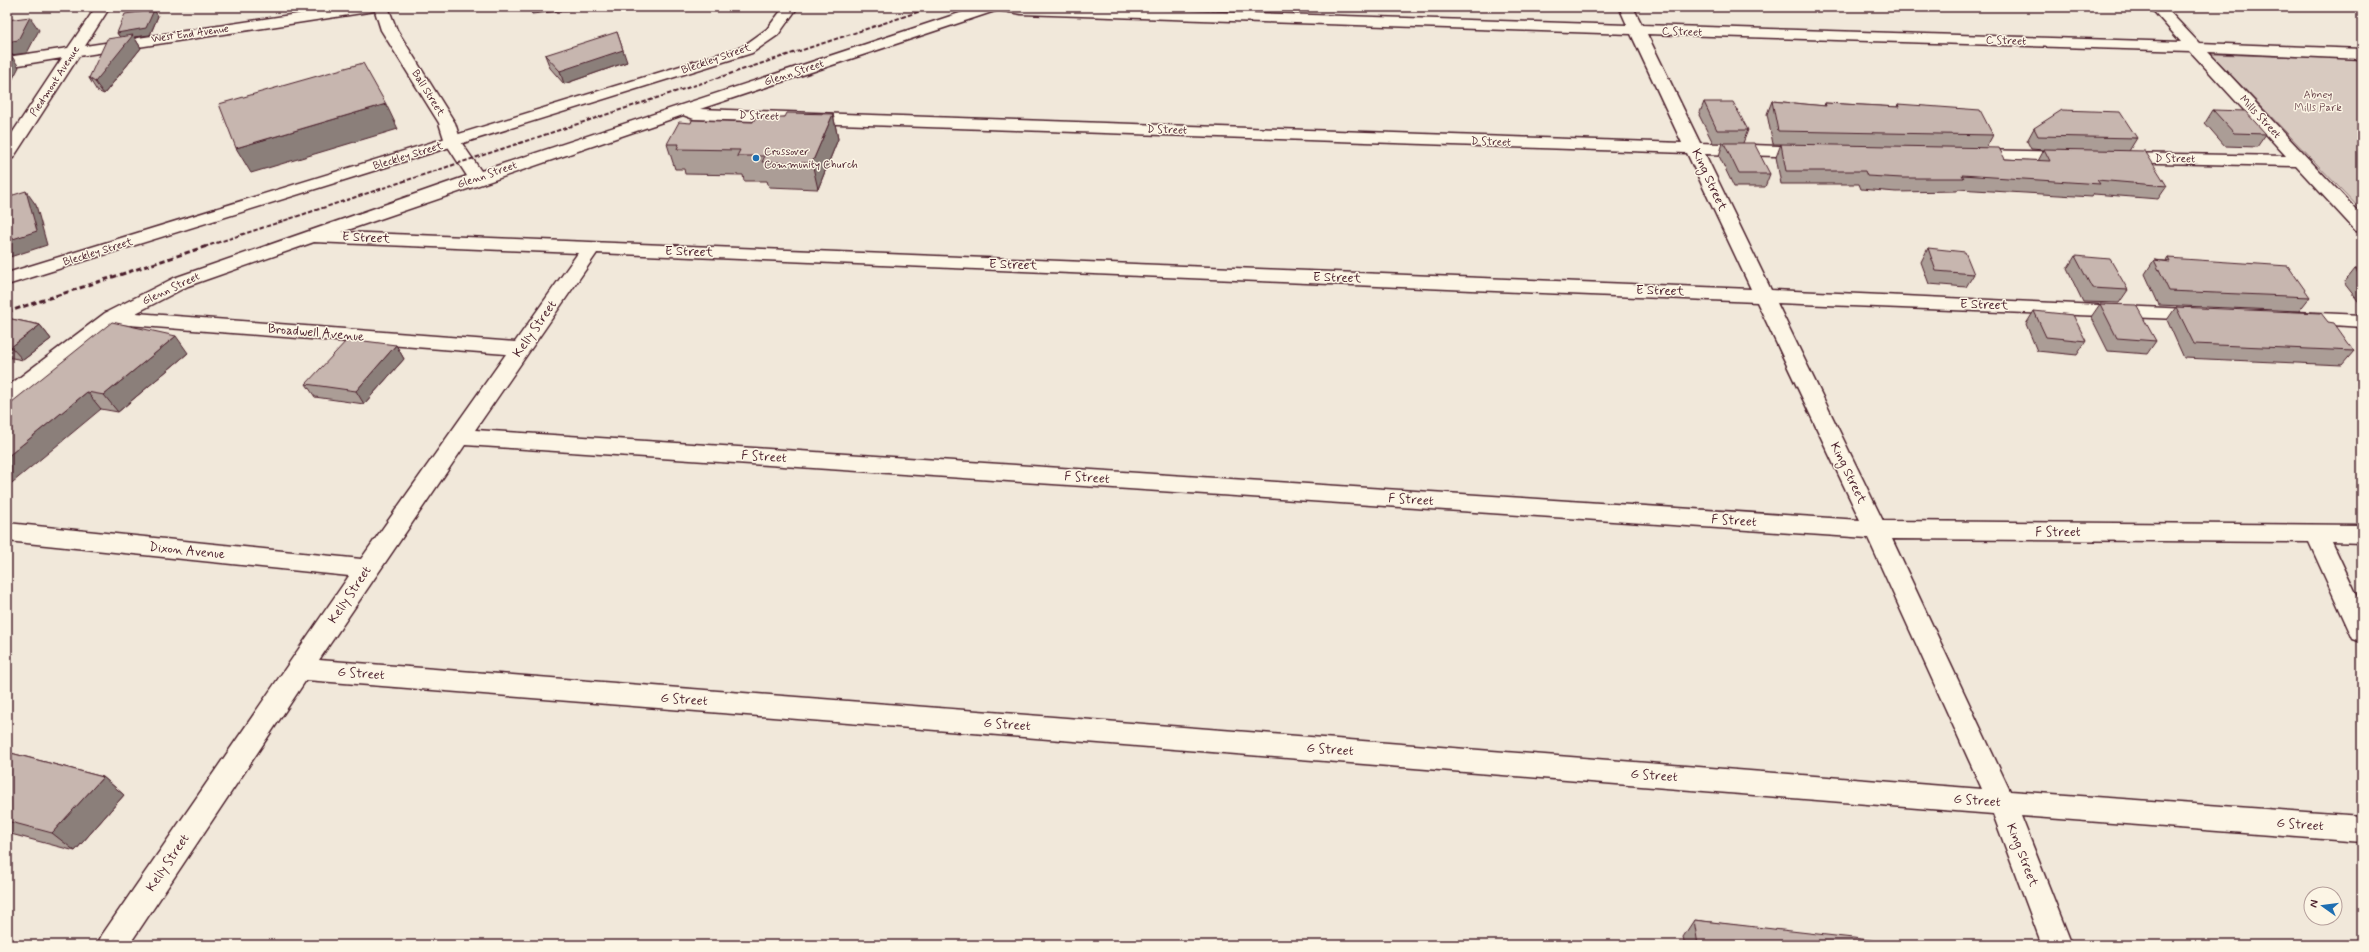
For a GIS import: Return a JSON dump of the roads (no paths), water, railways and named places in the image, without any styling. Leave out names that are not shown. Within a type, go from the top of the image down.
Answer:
[{"type":"street","name":"Piedmont Avenue","points":[[7,154],[103,7]]},
{"type":"street","name":"West End Avenue","points":[[7,62],[76,50],[374,7]]},
{"type":"street","name":"Ball Street","points":[[381,7],[389,30],[447,122],[453,142],[478,178]]},
{"type":"street","name":"Bleckley Street","points":[[7,279],[747,50],[770,36],[785,20],[791,7]]},
{"type":"street","name":"Glenn Street","points":[[7,398],[112,317],[181,282],[478,178],[993,7]]},
{"type":"street","name":"C Street","points":[[1003,7],[1037,11],[2196,47],[2362,54]]},
{"type":"street","name":"King Street","points":[[1626,7],[1876,530],[2002,803],[2057,945]]},
{"type":"street","name":"Mills Street","points":[[2157,7],[2196,47],[2362,227]]},
{"type":"street","name":"D Street","points":[[682,109],[694,114],[1695,150],[1823,152]]},
{"type":"street","name":"D Street","points":[[1958,155],[2301,161]]},
{"type":"street","name":"E Street","points":[[312,236],[2218,315]]},
{"type":"street","name":"Kelly Street","points":[[112,945],[367,569],[592,248]]},
{"type":"street","name":"Broadwell Avenue","points":[[112,317],[521,349]]},
{"type":"street","points":[[2274,317],[2362,321]]},
{"type":"street","name":"F Street","points":[[460,437],[1876,530],[2362,534]]},
{"type":"street","name":"Dixon Avenue","points":[[7,532],[367,569]]},
{"type":"street","points":[[2317,534],[2362,632]]},
{"type":"street","name":"G Street","points":[[299,670],[2002,803],[2362,829]]},
{"type":"railway","points":[[204,247],[933,7]]},
{"type":"railway","points":[[7,312],[207,246]]},
{"type":"place","name":"Crossover Community Church","points":[[756,158]]},
{"type":"park label","name":"Abney Mills Park","points":[[2318,101]]}]
